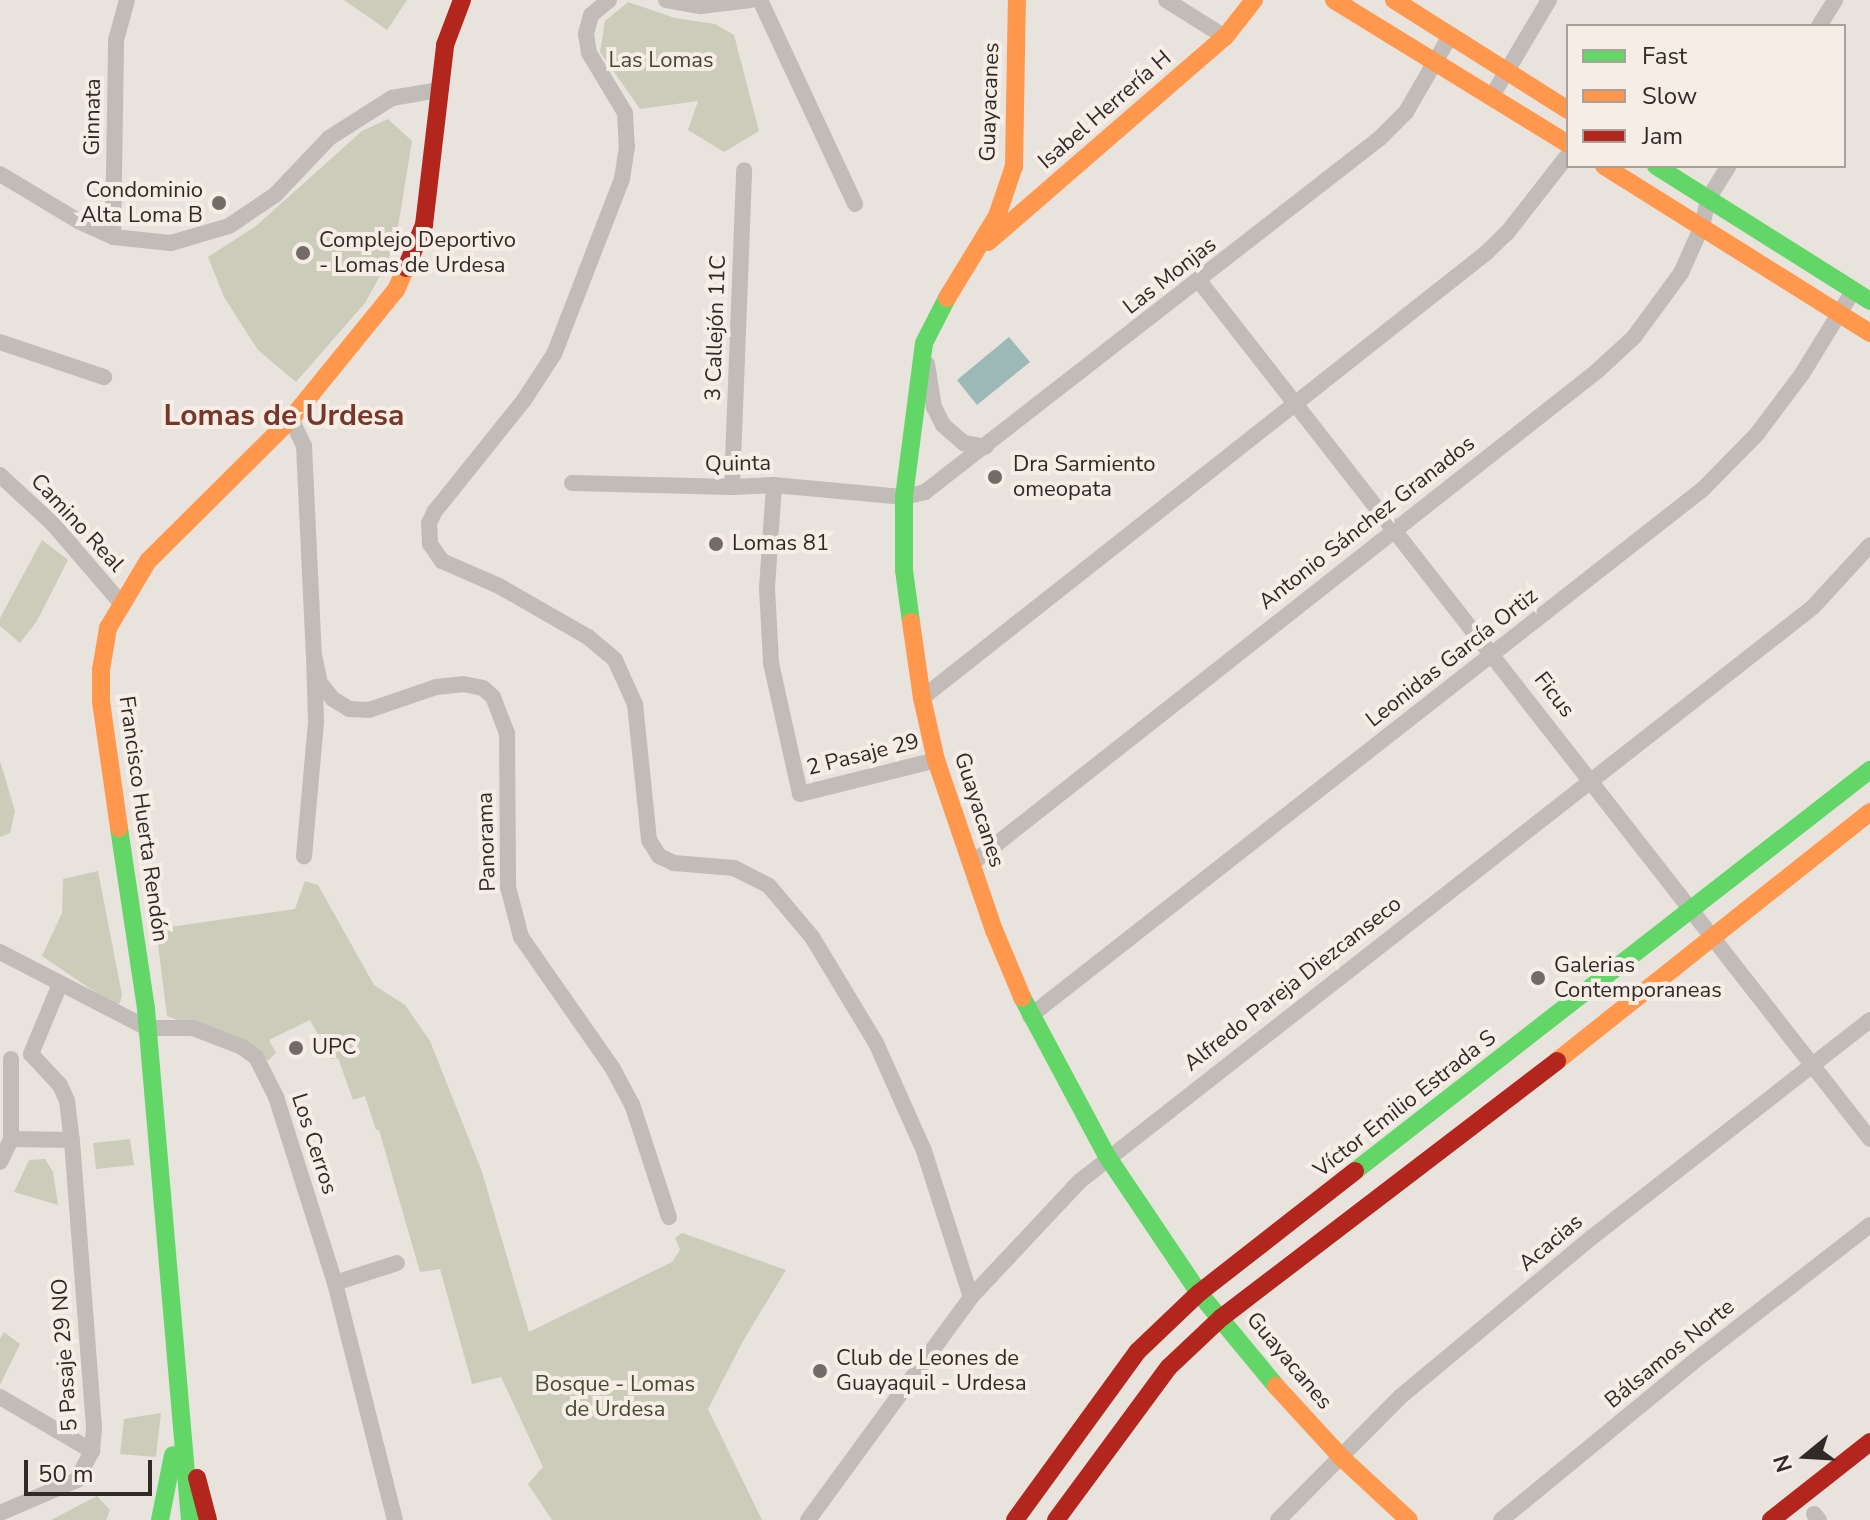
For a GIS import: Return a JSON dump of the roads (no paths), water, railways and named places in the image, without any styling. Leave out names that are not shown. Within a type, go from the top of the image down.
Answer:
[{"type":"street","name":"Ginnata","points":[[113,237],[116,40],[127,0]]},
{"type":"street","name":"Francisco Huerta Rendón","points":[[182,1426],[147,1028],[101,702],[101,670],[108,628],[148,561],[291,419],[396,290],[424,225],[445,45],[462,0]]},
{"type":"street","points":[[609,0],[591,15],[586,34],[589,53],[625,113],[627,147],[622,179],[554,354],[524,400],[435,511],[429,523],[430,544],[442,561],[499,586],[588,637],[615,660],[635,704],[649,840],[659,856],[674,863],[734,868],[769,886],[812,937],[876,1043],[924,1151],[971,1297]]},
{"type":"street","points":[[666,0],[701,6],[751,0]]},
{"type":"street","points":[[760,0],[855,204]]},
{"type":"street","name":"Guayacanes","points":[[1017,0],[1014,166],[997,216],[980,249],[959,275],[924,343],[904,497],[904,570],[922,698],[936,760],[971,864],[1030,1016],[1107,1156],[1199,1293],[1248,1355],[1342,1458],[1409,1520]]},
{"type":"street","points":[[1166,0],[1225,37]]},
{"type":"street","name":"Isabel Herrería H","points":[[980,249],[1225,37],[1254,0]]},
{"type":"street","points":[[1334,0],[1566,143]]},
{"type":"street","points":[[1394,0],[1566,109]]},
{"type":"street","points":[[1492,96],[1549,0]]},
{"type":"street","points":[[1820,24],[1835,0]]},
{"type":"street","points":[[1436,60],[1450,36]]},
{"type":"street","name":"Las Monjas","points":[[904,497],[925,492],[986,447],[1380,138],[1406,112],[1436,60]]},
{"type":"street","points":[[0,174],[80,222],[113,237],[171,243],[229,226],[275,195],[329,138],[392,98],[439,90]]},
{"type":"street","points":[[922,698],[1486,253],[1524,213],[1566,158]]},
{"type":"street","points":[[1014,166],[1023,175],[1037,178],[1067,174]]},
{"type":"street","points":[[1607,168],[1870,333]]},
{"type":"street","points":[[1659,168],[1870,301]]},
{"type":"street","name":"Antonio Sánchez Granados","points":[[971,864],[1596,372],[1634,337],[1681,273],[1702,226],[1708,199],[1728,168]]},
{"type":"street","name":"3 Callejón 11C","points":[[732,487],[744,170]]},
{"type":"street","name":"Ficus","points":[[1200,282],[1494,654],[1690,912],[1870,1139]]},
{"type":"street","name":"Leonidas García Ortiz","points":[[1030,1016],[1703,489],[1757,434],[1802,374],[1853,291]]},
{"type":"street","points":[[0,342],[104,377]]},
{"type":"street","points":[[924,343],[934,407],[943,425],[964,443],[986,447]]},
{"type":"street","name":"Panorama","points":[[291,419],[304,446],[316,722],[304,856]]},
{"type":"street","name":"Camino Real","points":[[0,475],[53,524],[121,603]]},
{"type":"street","name":"Quinta","points":[[572,483],[732,487],[774,485],[904,497]]},
{"type":"street","name":"2 Pasaje 29","points":[[774,485],[767,588],[771,663],[800,794],[936,760]]},
{"type":"street","name":"Alfredo Pareja Diezcanseco","points":[[808,1520],[971,1297],[1060,1201],[1107,1156],[1813,607],[1870,545]]},
{"type":"street","name":"Panorama","points":[[314,655],[320,683],[333,699],[349,709],[369,710],[436,687],[463,684],[483,688],[493,697],[507,733],[508,887],[521,937],[620,1080],[632,1104],[669,1217]]},
{"type":"street","name":"Víctor Emilio Estrada S","points":[[1015,1520],[1138,1351],[1199,1293],[1476,1081],[1870,770]]},
{"type":"street","points":[[1042,1483],[1058,1518],[1169,1367],[1221,1318],[1496,1110],[1870,812]]},
{"type":"street","name":"Los Cerros","points":[[0,952],[147,1028],[193,1028],[242,1047],[256,1057],[276,1097],[335,1283],[395,1520]]},
{"type":"street","points":[[0,1162],[11,1139],[6,1056],[31,1054],[60,984]]},
{"type":"street","name":"Acacias","points":[[1278,1520],[1400,1397],[1591,1238],[1870,1020]]},
{"type":"street","name":"5 Pasaje 29 NO","points":[[0,1513],[77,1480],[92,1451],[94,1427],[67,1101],[60,1085],[31,1054]]},
{"type":"street","points":[[1476,1081],[1496,1110]]},
{"type":"street","points":[[11,1139],[72,1140]]},
{"type":"street","name":"Bálsamos Norte","points":[[1501,1520],[1692,1363],[1870,1225]]},
{"type":"street","points":[[335,1283],[397,1263]]},
{"type":"street","points":[[0,1397],[92,1451]]},
{"type":"street","points":[[160,1520],[182,1426]]},
{"type":"street","points":[[182,1426],[190,1520]]},
{"type":"street","points":[[182,1426],[208,1520]]},
{"type":"street","points":[[1771,1520],[1870,1442]]},
{"type":"water","points":[[1009,337],[1030,362],[977,405],[957,380]]},
{"type":"place","name":"Condominio Alta Loma B","points":[[219,203]]},
{"type":"place","name":"Complejo Deportivo - Lomas de Urdesa","points":[[303,253]]},
{"type":"place","name":"Dra Sarmiento omeopata","points":[[995,477]]},
{"type":"place","name":"Lomas 81","points":[[716,544]]},
{"type":"place","name":"Galerias Contemporaneas","points":[[1538,978]]},
{"type":"place","name":"UPC","points":[[296,1048]]},
{"type":"place","name":"Club de Leones de Guayaquil - Urdesa","points":[[820,1371]]},
{"type":"district","name":"Lomas de Urdesa","points":[[284,416]]},
{"type":"park label","name":"Las Lomas","points":[[661,61]]},
{"type":"park label","name":"Bosque - Lomas de Urdesa","points":[[615,1396]]}]
